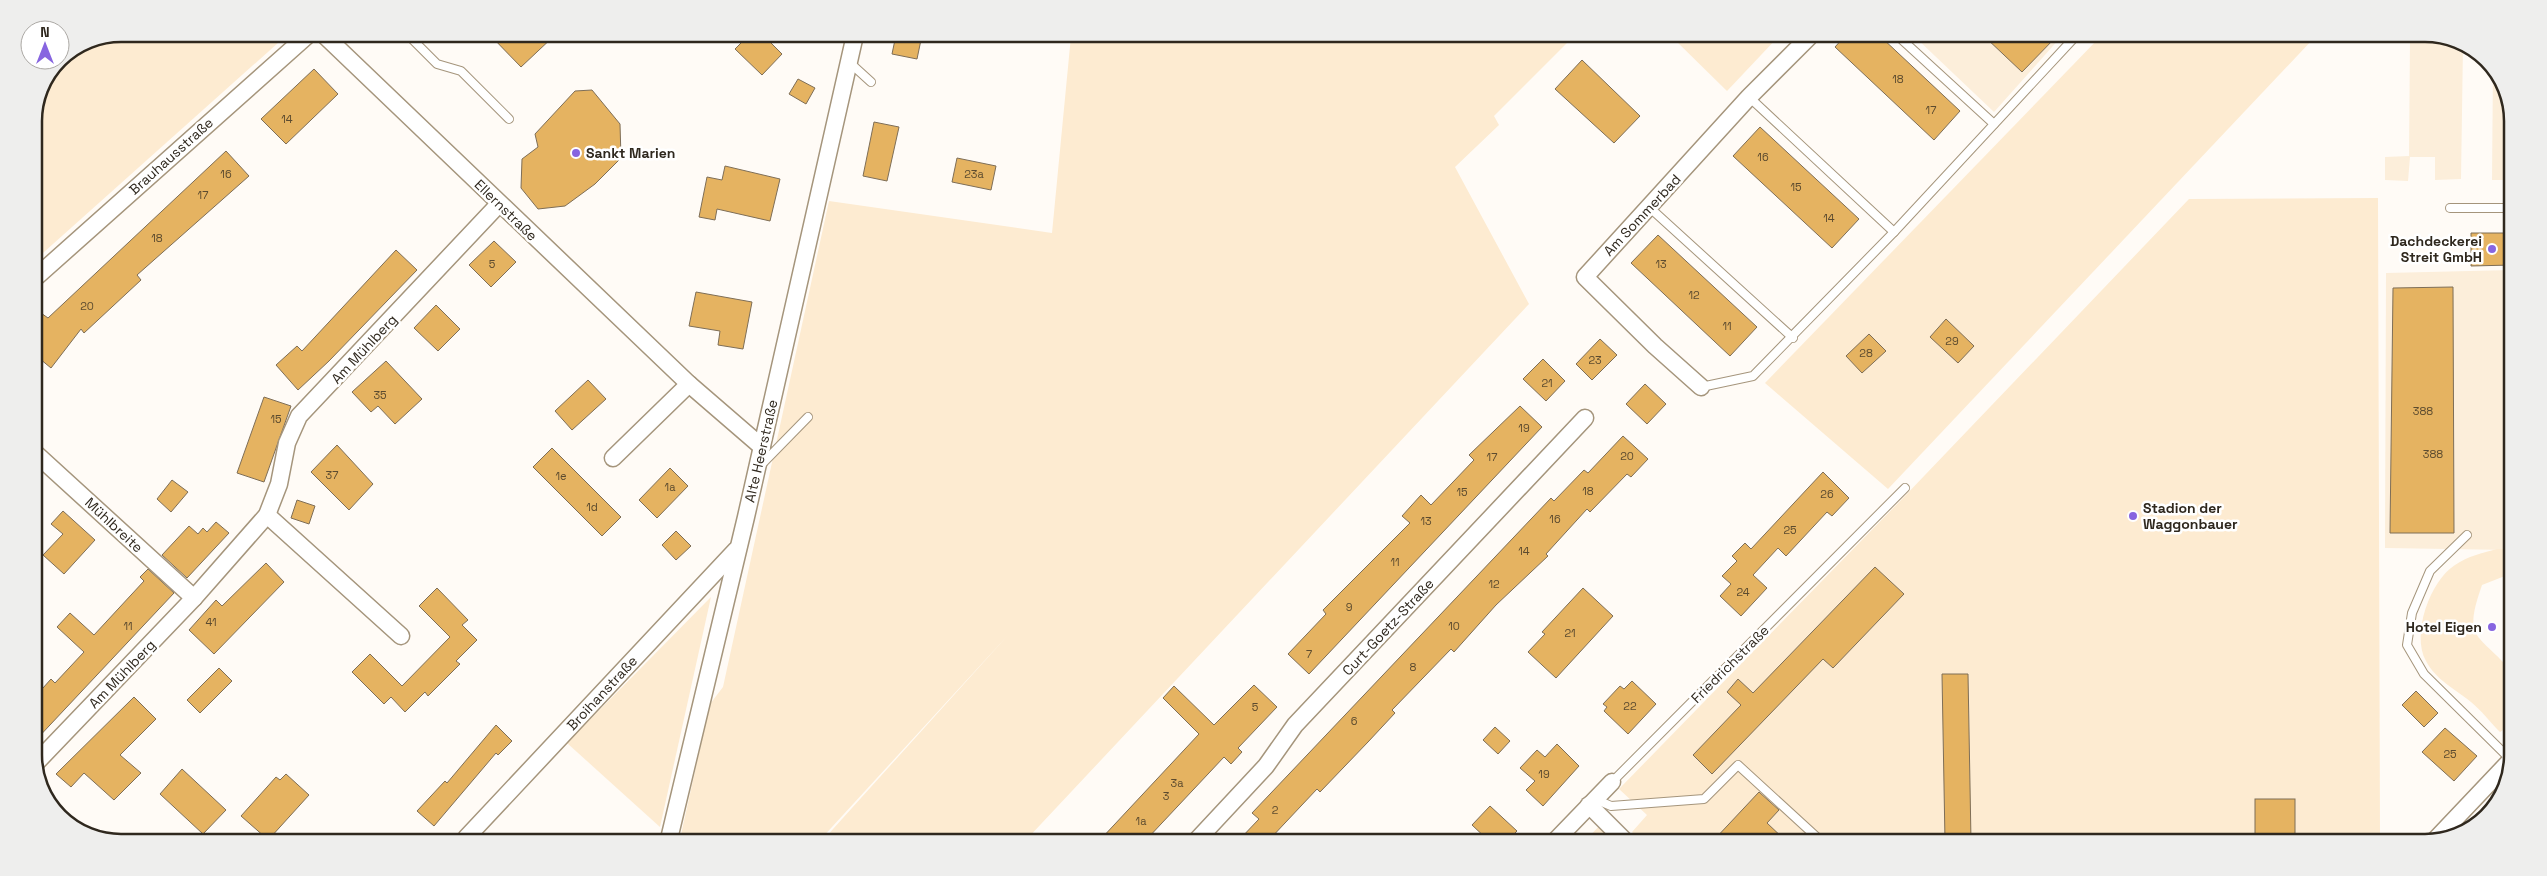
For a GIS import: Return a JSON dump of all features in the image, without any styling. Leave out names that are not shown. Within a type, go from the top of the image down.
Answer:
[{"type":"street","name":"Brauhausstraße","points":[[42,272],[300,42]]},
{"type":"street","name":"Ellernstraße","points":[[332,42],[499,204],[689,384],[762,447]]},
{"type":"street","name":"Alte Heerstraße","points":[[670,834],[757,469],[853,42]]},
{"type":"street","name":"Am Sommerbad","points":[[1701,387],[1655,346],[1585,277],[1749,98],[1804,42]]},
{"type":"street","name":"Am Mühlberg","points":[[43,756],[194,598],[268,515],[279,484],[287,443],[299,416],[499,204]]},
{"type":"street","points":[[614,458],[689,384]]},
{"type":"street","name":"Curt-Goetz-Straße","points":[[1203,834],[1266,766],[1295,725],[1585,418]]},
{"type":"street","name":"Mühlbreite","points":[[43,460],[194,598]]},
{"type":"street","points":[[268,515],[401,636]]},
{"type":"street","name":"Broihanstraße","points":[[470,834],[738,548]]},
{"type":"street","points":[[2443,831],[2504,766]]},
{"type":"street","name":"Friedrichstraße","points":[[1563,834],[1612,782]]},
{"type":"street","points":[[1592,802],[1619,834]]},
{"type":"lane","points":[[415,42],[437,64],[461,71],[509,119]]},
{"type":"lane","points":[[1904,42],[1994,124]]},
{"type":"lane","points":[[1701,387],[1753,376],[1793,338],[1894,232],[2070,42]]},
{"type":"lane","points":[[849,62],[870,82]]},
{"type":"lane","points":[[1749,98],[1894,232]]},
{"type":"lane","points":[[1649,207],[1793,338]]},
{"type":"lane","points":[[2450,208],[2504,208]]},
{"type":"lane","points":[[757,469],[808,417]]},
{"type":"lane","name":"Friedrichstraße","points":[[1612,782],[1905,488]]},
{"type":"lane","points":[[2467,535],[2430,572],[2412,613],[2407,645],[2424,674],[2504,755]]},
{"type":"lane","points":[[1592,802],[1611,806],[1704,799],[1738,765],[1813,834]]},
{"type":"shaded area","points":[[122,42],[279,42],[42,254],[42,122],[44,106],[49,91],[56,78],[63,70],[70,70],[70,63],[78,56],[106,44]]},
{"type":"shaded area","points":[[1070,42],[1568,42],[1494,116],[1499,125],[1455,167],[1529,304],[1032,834],[829,834],[1009,634],[826,834],[681,834],[710,704],[723,687],[829,201],[1052,233]]},
{"type":"shaded area","points":[[1677,42],[1773,42],[1727,91]]},
{"type":"shaded area","points":[[1920,42],[2056,42],[1994,112]]},
{"type":"shaded area","points":[[2095,42],[2310,42],[1888,489],[1765,383]]},
{"type":"shaded area","points":[[2410,42],[2436,43],[2451,47],[2463,53],[2461,179],[2435,180],[2435,157],[2410,157],[2408,181],[2385,180],[2385,157],[2409,156]]},
{"type":"shaded area","points":[[2493,82],[2503,106],[2504,180],[2492,180]]},
{"type":"shaded area","name":"Stadion der Waggonbauer","points":[[2378,198],[2380,834],[1634,834],[1632,832],[1647,815],[1619,789],[1903,498],[2189,199]]},
{"type":"shaded area","points":[[2504,270],[2504,550],[2385,548],[2386,273]]},
{"type":"shaded area","points":[[2504,549],[2504,576],[2482,585],[2474,616],[2476,634],[2504,663],[2504,729],[2500,732],[2475,705],[2435,674],[2426,661],[2422,650],[2422,623],[2431,595],[2446,573],[2455,565],[2475,555]]},
{"type":"shaded area","points":[[711,597],[660,827],[567,743]]},
{"type":"shaded area","points":[[1604,821],[1617,834],[1592,834]]},
{"type":"building","points":[[497,42],[548,42],[521,67]]},
{"type":"building","points":[[742,42],[770,42],[782,54],[762,75],[735,49]]},
{"type":"building","points":[[895,42],[921,42],[917,59],[892,54]]},
{"type":"building","points":[[1840,42],[1886,42],[1960,111],[1934,140],[1835,47]]},
{"type":"building","points":[[1990,42],[2051,42],[2022,72]]},
{"type":"building","points":[[1582,60],[1640,116],[1614,143],[1555,89]]},
{"type":"building","points":[[314,69],[338,94],[286,144],[261,119]]},
{"type":"building","points":[[798,79],[815,88],[806,104],[789,94]]},
{"type":"building","name":"Sankt Marien","points":[[592,90],[620,124],[621,158],[595,184],[565,206],[538,209],[521,188],[522,159],[538,147],[535,134],[575,91]]},
{"type":"building","points":[[874,122],[899,127],[887,181],[863,176]]},
{"type":"building","points":[[1760,127],[1859,219],[1832,248],[1733,156]]},
{"type":"building","points":[[226,151],[249,176],[137,275],[141,280],[84,333],[81,329],[51,368],[42,361],[42,314],[48,318]]},
{"type":"building","points":[[957,158],[996,166],[991,190],[952,182]]},
{"type":"building","points":[[725,166],[780,179],[770,221],[717,209],[715,220],[699,217],[707,177],[722,180]]},
{"type":"building","name":"Dachdeckerei Streit GmbH","points":[[2471,233],[2504,233],[2504,265],[2471,266]]},
{"type":"building","points":[[1658,235],[1757,327],[1730,356],[1631,263]]},
{"type":"building","points":[[494,241],[516,262],[491,287],[469,265]]},
{"type":"building","points":[[396,250],[417,270],[329,361],[298,390],[276,365],[297,346],[302,351]]},
{"type":"building","points":[[2453,287],[2454,533],[2390,533],[2393,288]]},
{"type":"building","points":[[696,292],[752,302],[743,349],[718,345],[720,331],[689,326]]},
{"type":"building","points":[[436,305],[460,329],[438,351],[414,328]]},
{"type":"building","points":[[1946,319],[1974,346],[1958,363],[1930,337]]},
{"type":"building","points":[[1869,334],[1886,351],[1862,373],[1846,356]]},
{"type":"building","points":[[1600,339],[1617,355],[1592,380],[1576,364]]},
{"type":"building","points":[[1543,359],[1565,381],[1546,401],[1523,379]]},
{"type":"building","points":[[386,361],[422,399],[395,424],[378,406],[371,412],[352,392]]},
{"type":"building","points":[[588,380],[606,399],[572,430],[555,411]]},
{"type":"building","points":[[1645,384],[1666,404],[1647,424],[1626,404]]},
{"type":"building","points":[[264,397],[291,406],[264,482],[237,473]]},
{"type":"building","points":[[1520,406],[1542,427],[1309,674],[1288,654],[1326,614],[1323,610],[1410,523],[1402,516],[1421,495],[1431,505],[1474,460],[1469,455]]},
{"type":"building","points":[[1623,436],[1648,459],[1631,477],[1627,474],[1590,512],[1587,509],[1546,554],[1548,556],[1496,605],[1454,652],[1451,649],[1392,710],[1395,713],[1320,792],[1317,789],[1275,834],[1245,834],[1259,819],[1252,813],[1551,498],[1554,501],[1584,470],[1588,473]]},
{"type":"building","points":[[337,445],[373,484],[349,510],[311,472]]},
{"type":"building","points":[[552,448],[621,517],[602,536],[533,467]]},
{"type":"building","points":[[670,468],[688,486],[657,518],[639,500]]},
{"type":"building","points":[[1823,472],[1849,498],[1832,516],[1827,512],[1786,556],[1778,548],[1753,575],[1767,588],[1741,616],[1720,596],[1731,584],[1722,576],[1737,561],[1732,556],[1745,543],[1751,549]]},
{"type":"building","points":[[172,480],[188,492],[171,512],[157,499]]},
{"type":"building","points":[[297,500],[315,506],[309,524],[291,518]]},
{"type":"building","points":[[63,511],[95,540],[64,574],[43,555],[63,534],[51,524]]},
{"type":"building","points":[[216,522],[229,533],[187,578],[162,555],[189,526],[198,534],[203,528],[207,532]]},
{"type":"building","points":[[676,531],[691,546],[676,560],[662,545]]},
{"type":"building","points":[[266,563],[284,582],[214,654],[189,630],[216,600],[222,606]]},
{"type":"building","points":[[1875,567],[1904,594],[1833,668],[1823,659],[1712,774],[1693,755],[1741,705],[1727,692],[1738,679],[1753,693]]},
{"type":"building","points":[[148,569],[174,593],[43,732],[43,688],[51,679],[55,683],[84,652],[57,627],[70,613],[94,635],[144,581],[140,577]]},
{"type":"building","points":[[437,588],[468,620],[462,625],[477,640],[456,661],[460,664],[428,696],[425,692],[405,712],[391,697],[384,704],[352,672],[370,654],[402,686],[450,637],[419,606]]},
{"type":"building","points":[[1583,588],[1613,616],[1556,678],[1528,652],[1545,634],[1542,632]]},
{"type":"building","points":[[219,668],[232,681],[200,713],[187,700]]},
{"type":"building","points":[[1942,674],[1968,674],[1971,834],[1945,834]]},
{"type":"building","points":[[1632,681],[1656,704],[1628,734],[1604,711],[1607,707],[1603,704],[1620,686],[1624,689]]},
{"type":"building","points":[[1254,685],[1277,707],[1238,748],[1242,752],[1231,764],[1224,757],[1152,834],[1106,834],[1199,734],[1163,698],[1174,686],[1214,725]]},
{"type":"building","points":[[2416,691],[2438,713],[2424,727],[2402,705]]},
{"type":"building","points":[[134,697],[156,719],[120,755],[141,773],[114,800],[84,773],[71,787],[56,774]]},
{"type":"building","points":[[496,725],[512,741],[498,755],[496,753],[434,826],[417,811],[445,781],[447,783]]},
{"type":"building","points":[[1495,727],[1510,741],[1498,754],[1483,740]]},
{"type":"building","points":[[2445,728],[2477,756],[2454,781],[2422,752]]},
{"type":"building","points":[[1557,744],[1579,766],[1543,806],[1526,790],[1535,781],[1520,768],[1537,750],[1545,757]]},
{"type":"building","points":[[182,769],[226,810],[203,834],[160,794]]},
{"type":"building","points":[[286,774],[309,795],[274,834],[261,834],[241,816],[276,777],[280,780]]},
{"type":"building","points":[[1759,792],[1779,810],[1767,823],[1779,834],[1720,834]]},
{"type":"building","points":[[2255,799],[2295,799],[2295,834],[2255,834]]},
{"type":"building","points":[[1490,806],[1517,831],[1514,834],[1482,834],[1472,825]]},
{"type":"place","name":"Sankt Marien","points":[[576,153]]},
{"type":"place","name":"Dachdeckerei Streit GmbH","points":[[2492,249]]},
{"type":"place","name":"Stadion der Waggonbauer","points":[[2133,516]]},
{"type":"place","name":"Hotel Eigen","points":[[2492,627]]}]
